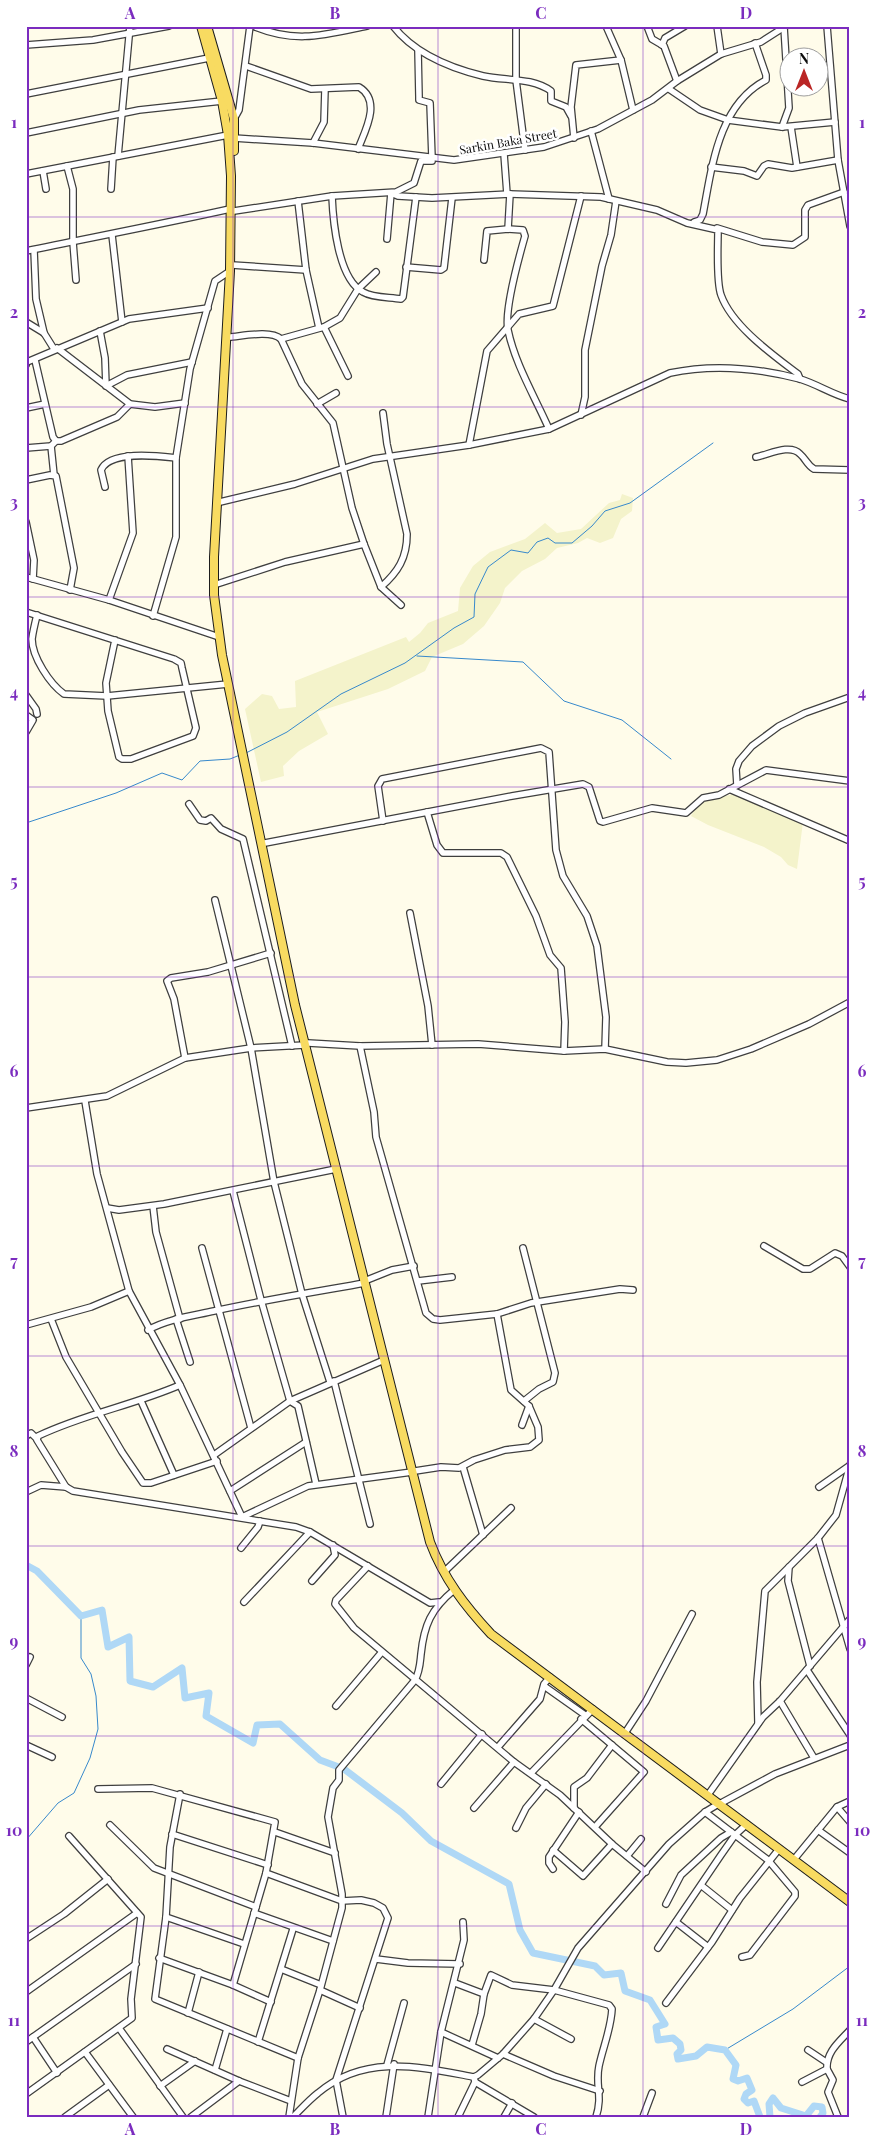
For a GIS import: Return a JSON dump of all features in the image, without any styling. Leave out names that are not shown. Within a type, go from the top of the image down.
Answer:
[{"type":"main road","points":[[201,26],[231,137]]},
{"type":"main road","points":[[208,26],[234,119],[231,137],[232,210],[229,337],[214,557],[214,595],[219,637],[228,684],[306,1044],[342,1188]]},
{"type":"main road","points":[[231,268],[217,584],[226,653],[306,1044],[433,1550],[454,1590],[465,1606],[491,1634],[710,1792],[747,1824],[850,1902]]},
{"type":"main road","points":[[366,1281],[384,1360],[433,1540],[446,1570],[467,1603],[491,1627],[655,1753],[850,1897]]},
{"type":"street","points":[[111,189],[126,74],[130,26]]},
{"type":"street","points":[[26,45],[93,40],[169,26]]},
{"type":"street","points":[[234,119],[239,110],[252,26],[283,36],[304,38],[327,36],[367,26]]},
{"type":"street","points":[[393,26],[418,50],[483,76],[516,80],[546,87],[551,91],[551,101],[566,107],[571,116]]},
{"type":"street","points":[[516,26],[516,80],[525,150]]},
{"type":"street","points":[[606,26],[621,60],[634,110]]},
{"type":"street","points":[[647,26],[652,39],[662,45],[677,81]]},
{"type":"street","points":[[662,45],[665,38],[685,26]]},
{"type":"street","points":[[717,26],[721,54]]},
{"type":"street","points":[[827,26],[838,160],[850,226]]},
{"type":"street","points":[[782,127],[789,108],[785,27]]},
{"type":"street","name":"Sarkin Baka Street","points":[[26,174],[231,137],[313,143],[454,160],[525,150],[591,132],[669,89],[677,81],[721,54],[766,39],[785,27]]},
{"type":"street","points":[[698,222],[702,214],[716,148],[728,120],[740,102],[766,80],[755,43]]},
{"type":"street","points":[[418,50],[418,97],[419,100],[430,103],[432,158]]},
{"type":"street","points":[[26,94],[209,58]]},
{"type":"street","points":[[574,138],[571,116],[576,64],[621,60]]},
{"type":"street","points":[[246,66],[311,89],[359,87],[368,96],[371,115],[358,149]]},
{"type":"street","points":[[313,143],[324,122],[325,89]]},
{"type":"street","points":[[669,89],[700,110],[728,120],[782,127],[835,122]]},
{"type":"street","points":[[26,133],[139,110],[222,101]]},
{"type":"street","points":[[791,127],[797,167]]},
{"type":"street","points":[[591,132],[609,199]]},
{"type":"street","points":[[504,154],[509,194],[508,228]]},
{"type":"street","points":[[26,251],[58,243],[72,242],[232,210],[332,196],[391,193],[414,183],[421,161],[454,160]]},
{"type":"street","points":[[712,168],[744,171],[757,176],[764,166],[768,164],[797,167],[838,160]]},
{"type":"street","points":[[67,166],[73,189],[72,242],[76,280]]},
{"type":"street","points":[[43,171],[46,189]]},
{"type":"street","points":[[687,223],[698,222],[762,242],[793,245],[805,237],[805,210],[808,205],[844,192]]},
{"type":"street","points":[[391,193],[398,196],[452,198],[509,194],[581,196],[609,199],[657,210],[687,223],[718,230],[720,293],[725,304],[757,342],[798,374],[800,379]]},
{"type":"street","points":[[387,239],[391,193]]},
{"type":"street","points":[[332,196],[335,235],[350,279],[358,289],[365,293],[402,299],[416,197]]},
{"type":"street","points":[[469,445],[487,351],[519,314],[553,306],[581,196]]},
{"type":"street","points":[[406,267],[441,270],[444,268],[452,198]]},
{"type":"street","points":[[298,201],[306,270],[321,327],[348,376]]},
{"type":"street","points":[[581,415],[584,397],[585,350],[602,266],[612,235],[616,201]]},
{"type":"street","points":[[484,260],[488,231],[508,228],[523,230],[525,236],[515,275],[508,329],[519,362],[549,429]]},
{"type":"street","points":[[112,234],[122,322]]},
{"type":"street","points":[[34,250],[36,299],[44,333]]},
{"type":"street","points":[[153,616],[176,537],[176,458],[192,362],[215,281],[231,268],[306,270]]},
{"type":"street","points":[[281,339],[321,327],[340,318],[358,289],[376,272]]},
{"type":"street","points":[[26,365],[27,362],[35,360],[56,348],[122,322],[135,318],[208,308]]},
{"type":"street","points":[[26,322],[44,333],[56,348],[130,404],[155,407],[185,403]]},
{"type":"street","points":[[100,331],[105,358],[106,386]]},
{"type":"street","points":[[229,337],[255,335],[275,336],[281,339],[302,384],[333,423],[343,470],[364,544],[381,588],[401,605]]},
{"type":"street","points":[[35,360],[52,437],[56,441]]},
{"type":"street","points":[[106,386],[127,375],[192,362]]},
{"type":"street","points":[[220,502],[295,484],[373,459],[469,445],[549,429],[670,372],[686,369],[729,368],[800,379],[850,399]]},
{"type":"street","points":[[318,404],[336,393]]},
{"type":"street","points":[[26,408],[45,404]]},
{"type":"street","points":[[26,448],[51,446],[56,441],[61,441],[117,417],[130,404]]},
{"type":"street","points":[[381,588],[398,572],[407,544],[407,534],[390,458],[383,413]]},
{"type":"street","points":[[51,446],[54,475],[74,568],[70,590]]},
{"type":"street","points":[[756,457],[789,450],[800,454],[809,466],[814,469],[850,470]]},
{"type":"street","points":[[105,487],[102,467],[128,456],[144,455],[176,458]]},
{"type":"street","points":[[109,600],[133,533],[128,456]]},
{"type":"street","points":[[26,480],[54,475]]},
{"type":"street","points":[[26,522],[34,560],[34,579]]},
{"type":"street","points":[[217,584],[285,562],[364,544]]},
{"type":"street","points":[[26,577],[109,600],[219,637]]},
{"type":"street","points":[[26,612],[37,615],[178,660],[187,689],[195,734],[166,747],[125,760],[119,757],[107,696],[106,676],[115,640]]},
{"type":"street","points":[[37,615],[32,639],[39,660],[56,686],[68,695],[107,696],[228,684]]},
{"type":"street","points":[[26,696],[36,708],[38,714]]},
{"type":"street","points":[[737,785],[736,769],[739,761],[752,746],[779,726],[805,713],[850,697]]},
{"type":"street","points":[[26,715],[33,720],[26,732]]},
{"type":"street","points":[[383,821],[378,786],[382,780],[541,748],[549,752],[551,759],[554,841],[563,876],[586,916],[596,946],[606,1017],[605,1049]]},
{"type":"street","points":[[265,843],[427,812],[586,785],[592,792],[600,820],[603,822],[652,808],[686,813],[697,801],[719,795],[761,772],[772,770],[850,781]]},
{"type":"street","points":[[729,789],[850,841]]},
{"type":"street","points":[[190,804],[200,820],[206,821],[211,818],[221,829],[243,839],[292,1046]]},
{"type":"street","points":[[427,812],[437,845],[444,853],[501,853],[506,857],[536,916],[550,955],[561,968],[565,1022],[564,1051]]},
{"type":"street","points":[[215,900],[251,1048],[274,1182],[302,1294],[332,1382],[370,1524]]},
{"type":"street","points":[[410,913],[428,1006],[432,1045]]},
{"type":"street","points":[[185,1058],[174,999],[167,981],[171,978],[208,972],[271,953]]},
{"type":"street","points":[[26,1108],[85,1101],[117,1092],[166,1065],[185,1058],[251,1048],[306,1044],[510,1046],[564,1051],[605,1049],[667,1062],[717,1060],[751,1049],[803,1027],[850,1002]]},
{"type":"street","points":[[360,1046],[373,1110],[376,1137],[426,1313],[433,1319],[497,1314],[518,1306],[538,1302],[620,1290],[633,1290]]},
{"type":"street","points":[[85,1101],[97,1174],[129,1291],[148,1330],[180,1386],[204,1440],[216,1458],[242,1517]]},
{"type":"street","points":[[107,1208],[119,1210],[153,1206],[233,1191],[336,1168]]},
{"type":"street","points":[[233,1191],[261,1300],[290,1401],[298,1406],[316,1484]]},
{"type":"street","points":[[153,1206],[158,1242],[190,1362]]},
{"type":"street","points":[[110,1218],[119,1210]]},
{"type":"street","points":[[764,1246],[807,1270],[835,1254],[842,1256],[850,1267]]},
{"type":"street","points":[[202,1248],[251,1428]]},
{"type":"street","points":[[523,1248],[555,1373],[553,1382],[539,1389],[524,1401]]},
{"type":"street","points":[[148,1330],[160,1324],[178,1319],[261,1300],[366,1281],[392,1270],[414,1266]]},
{"type":"street","points":[[418,1281],[452,1276]]},
{"type":"street","points":[[26,1325],[91,1307],[129,1291]]},
{"type":"street","points":[[242,1517],[316,1484],[414,1471],[462,1467],[474,1460],[497,1452],[536,1444],[539,1433],[529,1406],[512,1390],[497,1314]]},
{"type":"street","points":[[51,1319],[66,1357],[144,1483],[151,1483],[216,1458],[251,1428],[290,1401],[384,1360]]},
{"type":"street","points":[[37,1439],[38,1436],[54,1428],[99,1412],[140,1401],[180,1386]]},
{"type":"street","points":[[140,1401],[174,1475]]},
{"type":"street","points":[[522,1425],[529,1406]]},
{"type":"street","points":[[26,1436],[31,1433],[37,1439],[66,1487]]},
{"type":"street","points":[[230,1491],[306,1442]]},
{"type":"street","points":[[819,1487],[850,1466]]},
{"type":"street","points":[[758,1724],[757,1682],[765,1591],[818,1538],[836,1515],[850,1466]]},
{"type":"street","points":[[462,1467],[483,1535]]},
{"type":"street","points":[[26,1492],[41,1485],[66,1487],[80,1493],[296,1527],[310,1532],[333,1545],[430,1603],[439,1602]]},
{"type":"street","points":[[446,1570],[510,1508]]},
{"type":"street","points":[[241,1548],[258,1527],[260,1521]]},
{"type":"street","points":[[244,1602],[310,1532]]},
{"type":"street","points":[[818,1538],[842,1628],[850,1649]]},
{"type":"street","points":[[312,1581],[335,1555],[333,1545]]},
{"type":"street","points":[[368,1566],[336,1600],[335,1604],[354,1628],[381,1653],[404,1668],[514,1762],[546,1784],[646,1872]]},
{"type":"street","points":[[790,1566],[788,1581],[808,1668],[850,1735]]},
{"type":"street","points":[[291,2117],[291,2101],[298,2058],[321,1987],[342,1901],[328,1817],[333,1788],[339,1780],[340,1768],[416,1680],[420,1669],[424,1632],[439,1602],[454,1590]]},
{"type":"street","points":[[627,1730],[646,1701],[692,1614]]},
{"type":"street","points":[[710,1792],[767,1712],[780,1701],[850,1619]]},
{"type":"street","points":[[336,1706],[381,1653]]},
{"type":"street","points":[[26,1665],[30,1657]]},
{"type":"street","points":[[498,1747],[540,1699],[544,1686],[550,1678]]},
{"type":"street","points":[[544,1686],[583,1717],[644,1772],[595,1827]]},
{"type":"street","points":[[26,1698],[62,1717]]},
{"type":"street","points":[[780,1701],[814,1758]]},
{"type":"street","points":[[531,1773],[583,1717],[593,1709]]},
{"type":"street","points":[[442,1784],[482,1734]]},
{"type":"street","points":[[26,1745],[52,1757]]},
{"type":"street","points":[[574,1808],[574,1787],[587,1778],[612,1745]]},
{"type":"street","points":[[458,2117],[474,2080],[500,2056],[534,2019],[554,1990],[569,1962],[669,1844],[705,1812],[721,1803],[775,1774],[850,1745]]},
{"type":"street","points":[[474,1808],[514,1762]]},
{"type":"street","points":[[516,1828],[526,1808],[546,1784]]},
{"type":"street","points":[[98,1789],[136,1787],[180,1794],[275,1822],[275,1832],[266,1873],[233,1985]]},
{"type":"street","points":[[180,1794],[172,1834],[166,1917],[155,1999],[298,2058]]},
{"type":"street","points":[[796,1857],[837,1807],[850,1800]]},
{"type":"street","points":[[837,1807],[850,1822]]},
{"type":"street","points":[[553,1869],[549,1863],[553,1850],[579,1812]]},
{"type":"street","points":[[705,1812],[768,1860],[794,1888],[795,1896],[750,1955],[742,1957]]},
{"type":"street","points":[[110,1824],[148,1863],[168,1874],[255,1910],[292,1929],[333,1942]]},
{"type":"street","points":[[666,1904],[681,1875],[721,1838],[733,1834],[747,1824]]},
{"type":"street","points":[[818,1830],[850,1853]]},
{"type":"street","points":[[275,1832],[335,1853]]},
{"type":"street","points":[[172,1834],[268,1865]]},
{"type":"street","points":[[658,1948],[702,1886],[733,1834]]},
{"type":"street","points":[[26,2094],[132,2018],[131,1999],[141,1921],[137,1913],[70,1836]]},
{"type":"street","points":[[627,1856],[641,1839]]},
{"type":"street","points":[[553,1850],[582,1876],[612,1844]]},
{"type":"street","points":[[666,2003],[708,1947],[768,1860],[779,1849]]},
{"type":"street","points":[[266,1873],[342,1901],[361,1900],[383,1908],[388,1918],[388,1925],[336,2080],[343,2117]]},
{"type":"street","points":[[26,1939],[88,1897],[108,1879]]},
{"type":"street","points":[[702,1886],[732,1910]]},
{"type":"street","points":[[26,1992],[137,1913]]},
{"type":"street","points":[[166,1917],[244,1944]]},
{"type":"street","points":[[428,2117],[441,2032],[460,1964],[465,1934],[463,1922]]},
{"type":"street","points":[[676,1922],[708,1947]]},
{"type":"street","points":[[258,2042],[292,1929]]},
{"type":"street","points":[[159,1958],[233,1985],[271,2002]]},
{"type":"street","points":[[376,1959],[408,1963],[460,1964]]},
{"type":"street","points":[[26,2042],[136,1964]]},
{"type":"street","points":[[281,1969],[321,1987],[360,2008]]},
{"type":"street","points":[[188,2013],[199,1972]]},
{"type":"street","points":[[472,2045],[482,2014],[484,1994],[491,1975],[512,1985],[554,1990],[605,2004],[612,2009],[611,2024],[598,2067],[600,2102],[596,2117]]},
{"type":"street","points":[[455,1983],[484,1994]]},
{"type":"street","points":[[387,2065],[404,2003]]},
{"type":"street","points":[[534,2019],[571,2039]]},
{"type":"street","points":[[120,2028],[183,2117]]},
{"type":"street","points":[[215,2070],[226,2029]]},
{"type":"street","points":[[838,2117],[828,2092],[833,2080],[827,2069],[826,2062],[832,2049],[850,2030]]},
{"type":"street","points":[[441,2032],[500,2056],[600,2091]]},
{"type":"street","points":[[33,2037],[57,2072]]},
{"type":"street","points":[[168,2049],[239,2081],[291,2101]]},
{"type":"street","points":[[808,2050],[826,2062]]},
{"type":"street","points":[[85,2052],[133,2117]]},
{"type":"street","points":[[160,2086],[195,2061]]},
{"type":"street","points":[[386,2117],[394,2064]]},
{"type":"street","points":[[291,2117],[319,2092],[336,2080],[358,2071],[394,2064],[435,2070],[474,2080],[534,2117]]},
{"type":"street","points":[[802,2082],[827,2069]]},
{"type":"street","points":[[191,2117],[239,2081]]},
{"type":"street","points":[[65,2117],[109,2085]]},
{"type":"street","points":[[642,2117],[652,2093]]},
{"type":"street","points":[[504,2117],[512,2103]]},
{"type":"green space","points":[[622,494],[633,498],[632,511],[621,519],[613,538],[600,543],[587,538],[578,543],[557,548],[545,559],[522,571],[505,588],[500,603],[484,626],[463,644],[432,657],[425,671],[388,689],[317,712],[328,734],[299,751],[283,766],[284,776],[261,782],[245,709],[262,694],[272,696],[279,709],[296,707],[295,681],[406,637],[409,642],[428,623],[458,611],[460,588],[473,566],[490,552],[525,539],[545,523],[557,533],[581,529],[609,503],[620,500]]},
{"type":"green space","points":[[734,794],[746,797],[803,822],[797,869],[788,865],[781,857],[764,847],[708,825],[691,816],[698,802]]},
{"type":"waterway","points":[[246,753],[287,732],[341,694],[405,663],[454,628],[474,617],[475,594],[488,567],[511,550],[528,553],[537,542],[548,538],[555,543],[572,543],[592,526],[605,511],[630,503],[713,443]]},
{"type":"waterway","points":[[417,656],[523,662],[564,701],[622,720],[671,759]]},
{"type":"waterway","points":[[26,823],[116,793],[162,773],[182,780],[200,761],[230,759],[240,755]]},
{"type":"waterway","points":[[26,1565],[37,1571],[81,1616],[102,1610],[108,1647],[129,1637],[130,1681],[153,1687],[182,1668],[185,1698],[209,1693],[206,1716],[253,1743],[257,1725],[280,1724],[320,1760],[344,1769],[402,1813],[431,1841],[509,1884],[520,1930],[533,1953],[595,1966],[604,1975],[621,1973],[625,1991],[650,2000],[665,2024],[656,2027],[658,2040],[673,2038],[680,2044],[681,2050],[677,2054],[678,2059],[696,2056],[707,2047],[725,2050],[736,2065],[733,2079],[738,2081],[747,2078],[752,2090],[746,2094],[744,2099],[748,2103],[754,2101],[760,2117]]},
{"type":"waterway","points":[[26,1840],[58,1803],[74,1793],[90,1758],[98,1729],[96,1696],[91,1674],[81,1658],[81,1616]]},
{"type":"waterway","points":[[725,2050],[793,2009],[850,1966]]},
{"type":"waterway","points":[[770,2117],[769,2104],[773,2098],[781,2108],[806,2116],[814,2106],[822,2107],[823,2113],[820,2117]]}]
